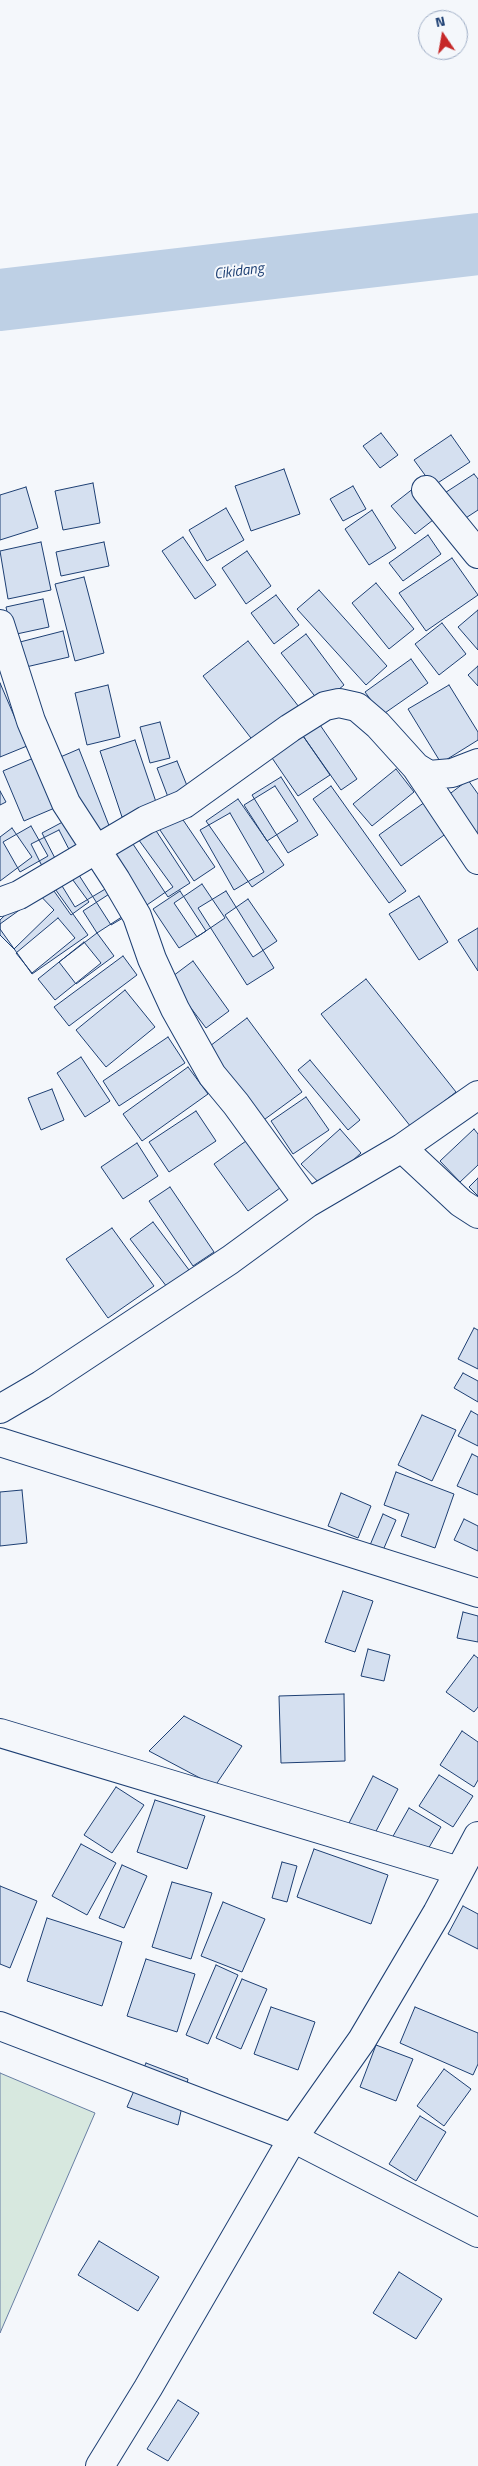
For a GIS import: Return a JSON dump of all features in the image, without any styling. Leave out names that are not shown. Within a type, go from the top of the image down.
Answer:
[{"type":"street","points":[[426,490],[478,554]]},
{"type":"street","points":[[0,624],[39,739],[66,803],[137,916],[152,960],[174,1009],[212,1075],[236,1104],[308,1203]]},
{"type":"street","points":[[0,902],[19,895],[146,820],[184,804],[290,728],[326,706],[339,703],[357,707],[378,725],[416,767],[478,860]]},
{"type":"street","points":[[416,767],[429,775],[439,775],[452,773],[478,763]]},
{"type":"street","points":[[0,1409],[41,1385],[230,1260],[308,1203],[402,1148],[478,1095]]},
{"type":"street","points":[[402,1148],[461,1203],[478,1214]]},
{"type":"street","points":[[0,1442],[478,1593]]},
{"type":"street","points":[[0,1733],[459,1871]]},
{"type":"street","points":[[100,2466],[148,2388],[294,2138],[362,2040],[478,1836]]},
{"type":"street","points":[[0,2026],[294,2138],[478,2233]]},
{"type":"shaded area","points":[[0,2073],[95,2113],[0,2333]]},
{"type":"building","points":[[381,433],[398,455],[380,468],[363,446]]},
{"type":"building","points":[[451,435],[470,462],[433,486],[414,460]]},
{"type":"building","points":[[284,469],[300,514],[251,531],[235,486]]},
{"type":"building","points":[[474,474],[478,479],[478,510],[455,525],[437,498]]},
{"type":"building","points":[[93,483],[100,523],[63,530],[55,491]]},
{"type":"building","points":[[419,484],[442,513],[415,534],[391,506]]},
{"type":"building","points":[[353,486],[366,509],[343,521],[330,499]]},
{"type":"building","points":[[26,487],[38,528],[0,540],[0,495]]},
{"type":"building","points":[[226,508],[244,540],[207,561],[189,530]]},
{"type":"building","points":[[372,510],[396,548],[369,565],[345,529]]},
{"type":"building","points":[[428,535],[441,554],[403,581],[389,563]]},
{"type":"building","points":[[183,537],[216,585],[195,599],[162,551]]},
{"type":"building","points":[[41,542],[51,590],[8,599],[0,551]]},
{"type":"building","points":[[104,542],[109,566],[61,576],[56,552]]},
{"type":"building","points":[[247,551],[271,586],[246,604],[222,568]]},
{"type":"building","points":[[452,558],[478,595],[426,631],[399,593]]},
{"type":"building","points":[[84,577],[104,653],[75,661],[55,584]]},
{"type":"building","points":[[376,583],[414,629],[389,649],[352,603]]},
{"type":"building","points":[[319,590],[387,666],[366,685],[297,609]]},
{"type":"building","points":[[276,595],[299,625],[274,644],[251,613]]},
{"type":"building","points":[[43,599],[49,627],[12,635],[6,607]]},
{"type":"building","points":[[478,610],[478,650],[458,627]]},
{"type":"building","points":[[442,623],[466,654],[439,675],[415,644]]},
{"type":"building","points":[[63,631],[69,657],[26,667],[20,642]]},
{"type":"building","points":[[306,634],[344,685],[321,704],[281,653]]},
{"type":"building","points":[[248,641],[299,707],[254,742],[203,676]]},
{"type":"building","points":[[411,659],[428,683],[382,715],[365,692]]},
{"type":"building","points":[[478,666],[478,686],[468,675]]},
{"type":"building","points":[[0,683],[27,746],[0,757]]},
{"type":"building","points":[[108,685],[120,737],[87,745],[75,693]]},
{"type":"building","points":[[449,685],[478,732],[478,740],[441,763],[408,709]]},
{"type":"building","points":[[160,722],[170,758],[150,763],[140,727]]},
{"type":"building","points":[[318,722],[357,779],[341,790],[301,733]]},
{"type":"building","points":[[301,733],[330,775],[298,796],[270,755]]},
{"type":"building","points":[[135,740],[157,805],[122,817],[100,751]]},
{"type":"building","points":[[79,749],[110,828],[88,837],[58,758]]},
{"type":"building","points":[[36,757],[57,807],[24,821],[3,771]]},
{"type":"building","points":[[177,761],[192,798],[171,805],[157,768]]},
{"type":"building","points":[[396,769],[414,792],[372,826],[353,804]]},
{"type":"building","points":[[281,777],[318,835],[288,853],[252,795]]},
{"type":"building","points":[[468,780],[478,794],[478,838],[443,799]]},
{"type":"building","points":[[275,786],[298,821],[267,841],[244,805]]},
{"type":"building","points":[[331,786],[406,891],[389,903],[313,799]]},
{"type":"building","points":[[0,791],[6,802],[0,805]]},
{"type":"building","points":[[238,799],[284,865],[252,887],[206,821]]},
{"type":"building","points":[[425,802],[447,833],[401,866],[379,835]]},
{"type":"building","points":[[177,811],[215,867],[194,881],[156,824]]},
{"type":"building","points":[[230,813],[264,872],[234,890],[200,830]]},
{"type":"building","points":[[72,817],[90,849],[59,866],[42,833]]},
{"type":"building","points":[[151,823],[190,883],[168,897],[129,838]]},
{"type":"building","points":[[31,826],[48,856],[20,872],[3,842]]},
{"type":"building","points":[[12,828],[32,857],[0,881],[0,837]]},
{"type":"building","points":[[59,830],[75,861],[46,874],[31,844]]},
{"type":"building","points":[[133,832],[173,887],[141,909],[101,855]]},
{"type":"building","points":[[97,855],[133,912],[111,925],[75,869]]},
{"type":"building","points":[[97,858],[112,885],[75,907],[59,881]]},
{"type":"building","points":[[67,872],[89,902],[71,915],[49,884]]},
{"type":"building","points":[[202,884],[225,918],[197,937],[174,903]]},
{"type":"building","points":[[53,886],[88,935],[32,974],[0,929],[0,924]]},
{"type":"building","points":[[33,888],[54,910],[14,949],[0,935],[0,920]]},
{"type":"building","points":[[117,889],[131,911],[97,933],[83,911]]},
{"type":"building","points":[[180,891],[206,931],[179,948],[153,909]]},
{"type":"building","points":[[226,891],[274,968],[247,985],[198,908]]},
{"type":"building","points":[[419,896],[448,942],[419,960],[389,914]]},
{"type":"building","points":[[248,899],[277,941],[253,957],[225,915]]},
{"type":"building","points":[[58,918],[75,938],[32,973],[16,953]]},
{"type":"building","points":[[478,928],[478,971],[458,940]]},
{"type":"building","points":[[97,933],[114,956],[76,984],[59,962]]},
{"type":"building","points":[[84,942],[101,963],[55,1000],[38,979]]},
{"type":"building","points":[[123,956],[137,975],[69,1026],[54,1007]]},
{"type":"building","points":[[193,961],[229,1011],[206,1028],[169,979]]},
{"type":"building","points":[[366,979],[456,1092],[411,1127],[321,1014]]},
{"type":"building","points":[[125,990],[155,1027],[106,1067],[76,1030]]},
{"type":"building","points":[[247,1018],[302,1092],[261,1122],[206,1049]]},
{"type":"building","points":[[168,1037],[185,1063],[119,1106],[103,1081]]},
{"type":"building","points":[[81,1057],[110,1101],[85,1117],[57,1073]]},
{"type":"building","points":[[310,1060],[360,1120],[348,1130],[298,1070]]},
{"type":"building","points":[[188,1067],[208,1094],[142,1141],[123,1114]]},
{"type":"building","points":[[52,1089],[64,1120],[41,1130],[28,1098]]},
{"type":"building","points":[[306,1097],[329,1130],[293,1154],[271,1121]]},
{"type":"building","points":[[196,1111],[216,1141],[169,1172],[149,1142]]},
{"type":"building","points":[[340,1129],[361,1153],[323,1187],[301,1164]]},
{"type":"building","points":[[474,1129],[478,1134],[478,1165],[460,1182],[440,1161]]},
{"type":"building","points":[[246,1141],[280,1188],[248,1211],[214,1164]]},
{"type":"building","points":[[137,1143],[158,1176],[123,1199],[101,1167]]},
{"type":"building","points":[[478,1178],[478,1196],[469,1187]]},
{"type":"building","points":[[170,1187],[214,1252],[193,1266],[149,1201]]},
{"type":"building","points":[[153,1222],[189,1270],[167,1287],[130,1239]]},
{"type":"building","points":[[112,1228],[154,1286],[108,1318],[66,1259]]},
{"type":"building","points":[[474,1328],[478,1330],[478,1369],[458,1359]]},
{"type":"building","points":[[463,1373],[478,1381],[478,1402],[454,1388]]},
{"type":"building","points":[[471,1411],[478,1415],[478,1446],[458,1436]]},
{"type":"building","points":[[422,1415],[456,1430],[432,1481],[398,1465]]},
{"type":"building","points":[[472,1454],[478,1457],[478,1495],[457,1486]]},
{"type":"building","points":[[396,1472],[454,1494],[435,1548],[401,1536],[409,1514],[384,1505]]},
{"type":"building","points":[[22,1490],[27,1543],[0,1546],[0,1492]]},
{"type":"building","points":[[341,1493],[371,1506],[358,1538],[328,1526]]},
{"type":"building","points":[[383,1514],[396,1520],[381,1555],[368,1550]]},
{"type":"building","points":[[464,1519],[478,1526],[478,1551],[454,1540]]},
{"type":"building","points":[[343,1591],[373,1601],[355,1652],[325,1642]]},
{"type":"building","points":[[463,1612],[478,1616],[478,1642],[457,1638]]},
{"type":"building","points":[[368,1649],[390,1655],[384,1681],[361,1676]]},
{"type":"building","points":[[474,1655],[478,1658],[478,1707],[474,1712],[446,1692]]},
{"type":"building","points":[[344,1694],[345,1761],[281,1763],[279,1696]]},
{"type":"building","points":[[184,1716],[242,1746],[215,1786],[149,1751]]},
{"type":"building","points":[[462,1731],[478,1742],[478,1780],[474,1787],[440,1765]]},
{"type":"building","points":[[439,1775],[473,1796],[453,1827],[419,1806]]},
{"type":"building","points":[[373,1776],[398,1789],[374,1835],[349,1823]]},
{"type":"building","points":[[116,1787],[144,1805],[112,1853],[84,1835]]},
{"type":"building","points":[[155,1800],[205,1816],[187,1869],[137,1852]]},
{"type":"building","points":[[409,1808],[441,1827],[424,1856],[392,1838]]},
{"type":"building","points":[[81,1844],[116,1863],[87,1915],[52,1896]]},
{"type":"building","points":[[314,1849],[388,1875],[371,1924],[297,1897]]},
{"type":"building","points":[[282,1862],[297,1866],[287,1902],[272,1898]]},
{"type":"building","points":[[122,1865],[147,1876],[124,1928],[99,1918]]},
{"type":"building","points":[[172,1882],[212,1893],[191,1959],[152,1947]]},
{"type":"building","points":[[0,1886],[37,1901],[10,1968],[0,1964]]},
{"type":"building","points":[[223,1902],[265,1919],[242,1972],[201,1956]]},
{"type":"building","points":[[463,1906],[478,1914],[478,1949],[448,1934]]},
{"type":"building","points":[[47,1918],[122,1942],[102,2006],[27,1981]]},
{"type":"building","points":[[146,1959],[195,1974],[177,2032],[127,2016]]},
{"type":"building","points":[[216,1965],[238,1975],[208,2044],[186,2035]]},
{"type":"building","points":[[242,1979],[267,1989],[241,2049],[216,2038]]},
{"type":"building","points":[[271,2007],[315,2022],[298,2070],[254,2054]]},
{"type":"building","points":[[415,2007],[478,2033],[478,2064],[473,2075],[400,2043]]},
{"type":"building","points":[[376,2045],[413,2059],[396,2101],[360,2087]]},
{"type":"building","points":[[146,2063],[188,2079],[178,2125],[127,2107]]},
{"type":"building","points":[[444,2069],[471,2089],[444,2126],[417,2106]]},
{"type":"building","points":[[420,2116],[446,2132],[416,2181],[389,2164]]},
{"type":"building","points":[[99,2241],[159,2277],[138,2311],[78,2275]]},
{"type":"building","points":[[399,2272],[442,2299],[416,2339],[373,2313]]},
{"type":"building","points":[[178,2400],[199,2413],[168,2461],[147,2449]]},
{"type":"waterway","name":"Cikidang","points":[[0,300],[478,244]]}]
